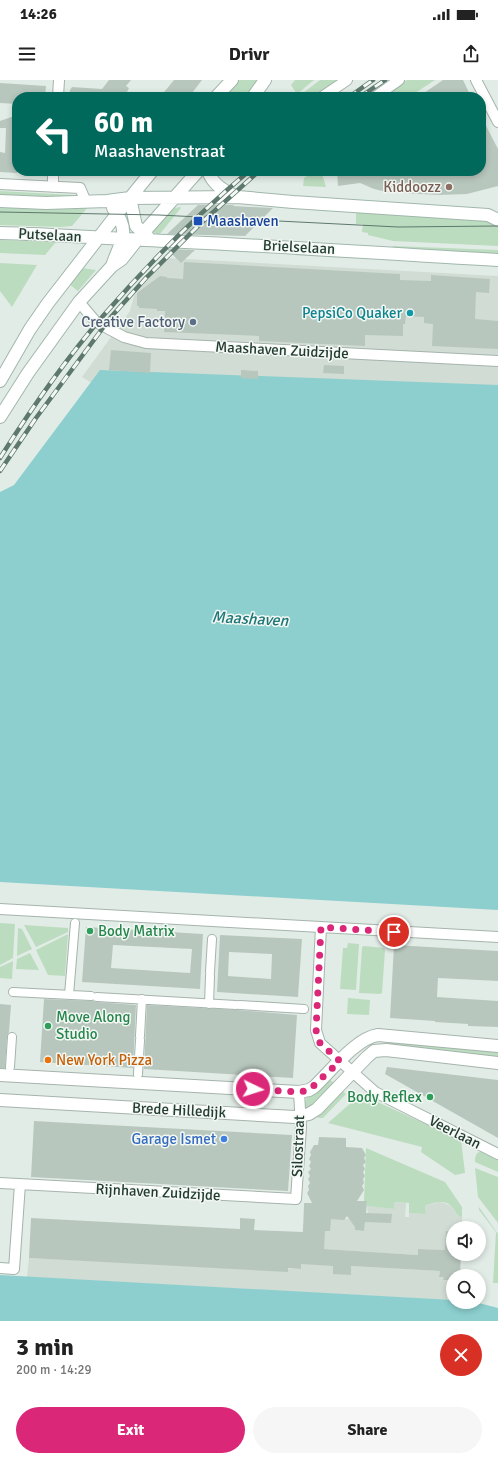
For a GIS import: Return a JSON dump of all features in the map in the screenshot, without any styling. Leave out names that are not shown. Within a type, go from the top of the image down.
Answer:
[{"type":"main road","points":[[221,92],[232,80]]},
{"type":"main road","points":[[257,92],[265,80]]},
{"type":"main road","points":[[0,382],[30,329],[48,302],[148,176]]},
{"type":"main road","points":[[0,417],[28,373],[79,302],[112,266],[122,259],[140,236],[193,176]]},
{"type":"main road","points":[[211,176],[216,185],[226,192],[238,197]]},
{"type":"main road","points":[[0,201],[46,203],[107,201],[130,198],[238,197],[495,215]]},
{"type":"main road","points":[[130,198],[136,226],[140,236]]},
{"type":"main road","points":[[107,201],[117,214],[122,225],[123,239],[112,266]]},
{"type":"main road","name":"Putselaan","points":[[0,233],[53,234],[99,238]]},
{"type":"main road","points":[[76,236],[82,243],[84,258]]},
{"type":"main road","name":"Brielselaan","points":[[99,238],[123,239],[140,236],[156,241],[327,249],[498,260]]},
{"type":"main road","name":"Brede Hilledijk","points":[[0,1075],[299,1092],[309,1090],[314,1087],[361,1041],[372,1036],[378,1035],[498,1046]]},
{"type":"main road","points":[[300,1117],[309,1114],[316,1109],[374,1051],[385,1050],[498,1063]]},
{"type":"main road","name":"Brede Hilledijk","points":[[0,1100],[300,1117]]},
{"type":"street","points":[[58,92],[59,80]]},
{"type":"street","points":[[329,92],[347,80]]},
{"type":"street","points":[[382,92],[399,80]]},
{"type":"street","points":[[476,80],[482,92]]},
{"type":"street","points":[[486,99],[498,122]]},
{"type":"street","points":[[53,176],[53,187]]},
{"type":"street","points":[[0,184],[80,188],[86,202]]},
{"type":"street","name":"Maashaven Zuidzijde","points":[[79,302],[96,322],[115,333],[146,343],[498,361]]},
{"type":"street","points":[[0,909],[498,937]]},
{"type":"street","points":[[70,995],[75,924]]},
{"type":"street","name":"Veerlaan","points":[[321,927],[316,1030],[320,1043],[375,1092],[498,1154]]},
{"type":"street","points":[[209,1004],[213,935]]},
{"type":"street","points":[[13,992],[304,1009]]},
{"type":"street","points":[[138,1074],[142,999]]},
{"type":"street","points":[[10,1067],[12,1037]]},
{"type":"street","name":"Silostraat","points":[[296,1199],[301,1127],[299,1092]]},
{"type":"street","name":"Rijnhaven Zuidzijde","points":[[0,1183],[296,1199]]},
{"type":"street","points":[[0,1268],[14,1269],[20,1184]]},
{"type":"shaded area","points":[[167,258],[498,276],[498,408],[100,388],[82,377],[130,311],[134,296]]},
{"type":"shaded area","points":[[394,1202],[406,1203],[405,1217],[409,1217],[409,1213],[426,1214],[425,1206],[439,1202],[451,1206],[457,1215],[462,1217],[462,1221],[446,1221],[445,1250],[419,1249],[418,1255],[324,1249],[333,1265],[333,1273],[351,1275],[351,1266],[440,1271],[439,1276],[444,1276],[444,1280],[446,1280],[446,1300],[27,1277],[29,1258],[300,1269],[303,1224],[310,1224],[325,1231],[330,1231],[328,1221],[331,1218],[349,1219],[356,1220],[355,1230],[364,1231],[365,1218],[368,1214],[367,1206],[394,1209]]},
{"type":"green space","points":[[238,80],[257,80],[249,92],[228,92]]},
{"type":"green space","points":[[295,80],[314,80],[299,92],[296,92],[291,85]]},
{"type":"green space","points":[[320,80],[342,80],[324,92],[304,92]]},
{"type":"green space","points":[[407,80],[435,80],[417,92],[394,92],[394,88]]},
{"type":"green space","points":[[307,176],[323,176],[326,187],[303,186],[304,178]]},
{"type":"green space","points":[[0,191],[73,195],[74,197],[0,195]]},
{"type":"green space","points":[[0,204],[89,206],[72,226],[60,227],[0,225]]},
{"type":"green space","points":[[181,208],[159,235],[153,232],[152,229],[170,209]]},
{"type":"green space","points":[[356,212],[478,218],[491,221],[498,226],[498,246],[393,241],[368,235],[368,233],[362,232],[363,224],[356,224]]},
{"type":"green space","points":[[0,240],[56,242],[45,255],[0,253]]},
{"type":"green space","points":[[393,246],[498,250],[498,258],[460,255],[429,250],[393,248]]},
{"type":"green space","points":[[0,263],[37,265],[12,307],[0,291]]},
{"type":"green space","points":[[82,268],[96,270],[78,291],[69,284]]},
{"type":"green space","points":[[0,923],[15,924],[13,958],[0,965]]},
{"type":"green space","points":[[24,925],[68,928],[68,932],[36,947]]},
{"type":"green space","points":[[18,928],[22,929],[32,949],[17,956]]},
{"type":"green space","points":[[68,934],[65,976],[48,975],[36,950]]},
{"type":"green space","points":[[348,943],[359,944],[356,990],[340,989],[343,948],[347,948]]},
{"type":"green space","points":[[362,947],[384,948],[385,950],[382,993],[380,994],[359,993]]},
{"type":"green space","points":[[30,953],[39,970],[16,969],[17,959]]},
{"type":"green space","points":[[13,961],[12,979],[0,978],[0,967]]},
{"type":"green space","points":[[348,998],[370,1000],[369,1015],[347,1014]]},
{"type":"green space","points":[[389,1040],[498,1050],[498,1060],[389,1046]]},
{"type":"green space","points":[[329,1079],[334,1083],[320,1100],[307,1110],[304,1108],[307,1096]]},
{"type":"green space","points":[[341,1090],[346,1094],[323,1118],[315,1116]]},
{"type":"green space","points":[[362,1093],[373,1100],[461,1140],[465,1173],[455,1175],[421,1152],[422,1147],[328,1123]]},
{"type":"green space","points":[[366,1148],[445,1182],[462,1207],[462,1217],[457,1214],[448,1204],[442,1202],[425,1206],[426,1214],[409,1213],[409,1203],[394,1202],[394,1209],[367,1206],[367,1201],[364,1201]]},
{"type":"green space","points":[[482,1151],[498,1160],[498,1172],[475,1162],[477,1153]]},
{"type":"green space","points":[[475,1168],[498,1177],[498,1223],[478,1197]]},
{"type":"green space","points":[[479,1207],[498,1234],[498,1283],[493,1283],[496,1232],[479,1210]]},
{"type":"water","name":"Maashaven","points":[[100,370],[498,385],[498,910],[0,882],[0,492],[14,485]]},
{"type":"water","points":[[0,1275],[446,1300],[446,1309],[486,1309],[486,1305],[498,1308],[498,1321],[0,1321]]},
{"type":"building","points":[[109,80],[131,80],[126,86],[129,88],[127,92],[70,92],[72,87],[102,89]]},
{"type":"building","points":[[174,80],[202,80],[193,92],[164,92]]},
{"type":"building","points":[[443,80],[463,80],[469,92],[425,92]]},
{"type":"building","points":[[0,83],[46,86],[45,92],[12,92],[12,104],[0,103]]},
{"type":"building","points":[[12,117],[12,173],[0,172],[0,152],[5,153],[6,128],[0,128],[0,121]]},
{"type":"building","points":[[486,126],[498,149],[498,186],[467,194],[439,195],[387,192],[374,189],[360,183],[338,186],[337,176],[486,176]]},
{"type":"building","points":[[198,205],[234,205],[233,206],[273,208],[245,236],[167,234]]},
{"type":"building","points":[[167,249],[195,250],[181,263]]},
{"type":"building","points":[[184,262],[400,274],[400,280],[431,281],[431,275],[490,279],[489,293],[476,292],[475,319],[498,321],[498,349],[432,346],[433,324],[424,323],[424,317],[406,316],[405,324],[403,324],[403,336],[365,335],[365,346],[259,341],[259,336],[164,332],[165,311],[139,308],[139,306],[137,306],[137,293],[160,276],[183,279]]},
{"type":"building","points":[[111,350],[151,353],[150,373],[109,370]]},
{"type":"building","points":[[324,365],[344,366],[344,374],[323,373]]},
{"type":"building","points":[[241,370],[258,371],[258,379],[241,378]]},
{"type":"building","points":[[86,927],[203,934],[200,989],[82,982]],"holes":[[[113,945],[192,949],[190,973],[111,968]]]},
{"type":"building","points":[[220,935],[302,939],[298,997],[217,992]],"holes":[[[229,952],[272,954],[271,979],[228,976]]]},
{"type":"building","points":[[394,945],[498,951],[498,981],[438,978],[437,997],[498,1001],[498,1027],[468,1026],[468,1024],[390,1018]]},
{"type":"building","points":[[44,999],[136,1005],[133,1068],[40,1062]]},
{"type":"building","points":[[0,1004],[11,1005],[5,1068],[0,1068]]},
{"type":"building","points":[[147,1005],[297,1015],[293,1078],[144,1069]]},
{"type":"building","points":[[387,1067],[498,1080],[498,1138],[385,1074]]},
{"type":"building","points":[[34,1121],[292,1135],[288,1191],[31,1177]]},
{"type":"building","points":[[319,1137],[346,1138],[346,1147],[362,1148],[366,1155],[364,1158],[366,1162],[363,1165],[365,1169],[363,1172],[365,1176],[362,1186],[364,1190],[357,1201],[367,1201],[366,1213],[392,1214],[391,1223],[365,1222],[364,1231],[355,1230],[355,1227],[347,1216],[344,1220],[331,1219],[330,1231],[325,1231],[324,1249],[418,1255],[418,1249],[445,1250],[446,1231],[446,1261],[461,1261],[460,1269],[446,1269],[446,1280],[443,1280],[444,1277],[439,1277],[440,1271],[351,1266],[351,1275],[333,1274],[333,1266],[301,1264],[301,1269],[288,1268],[288,1272],[29,1258],[31,1218],[240,1229],[240,1218],[255,1219],[254,1230],[303,1232],[304,1203],[312,1203],[307,1193],[310,1183],[308,1179],[310,1176],[308,1172],[311,1169],[309,1166],[311,1162],[309,1159],[311,1155],[310,1152],[314,1145],[318,1145]]},
{"type":"tram line","points":[[0,212],[159,215],[398,227],[498,226]]},
{"type":"railway","points":[[356,92],[373,80]]},
{"type":"railway","points":[[367,92],[385,80]]},
{"type":"railway","points":[[0,458],[49,385],[103,316],[173,240],[243,176]]},
{"type":"railway","points":[[0,471],[36,418],[111,317],[146,278],[201,223],[253,176]]},
{"type":"place","name":"Kiddoozz","points":[[449,187]]},
{"type":"place","name":"Maashaven","points":[[198,221]]},
{"type":"place","name":"PepsiCo Quaker","points":[[410,313]]},
{"type":"place","name":"Creative Factory","points":[[193,322]]},
{"type":"place","name":"Body Matrix","points":[[90,931]]},
{"type":"place","name":"Move Along Studio","points":[[48,1026]]},
{"type":"place","name":"New York Pizza","points":[[48,1060]]},
{"type":"place","name":"Body Reflex","points":[[430,1097]]},
{"type":"place","name":"Garage Ismet","points":[[224,1139]]},
{"type":"route","points":[[253,1089],[299,1092],[309,1090],[314,1087],[340,1061],[320,1043],[316,1030],[321,927],[394,932]]}]
